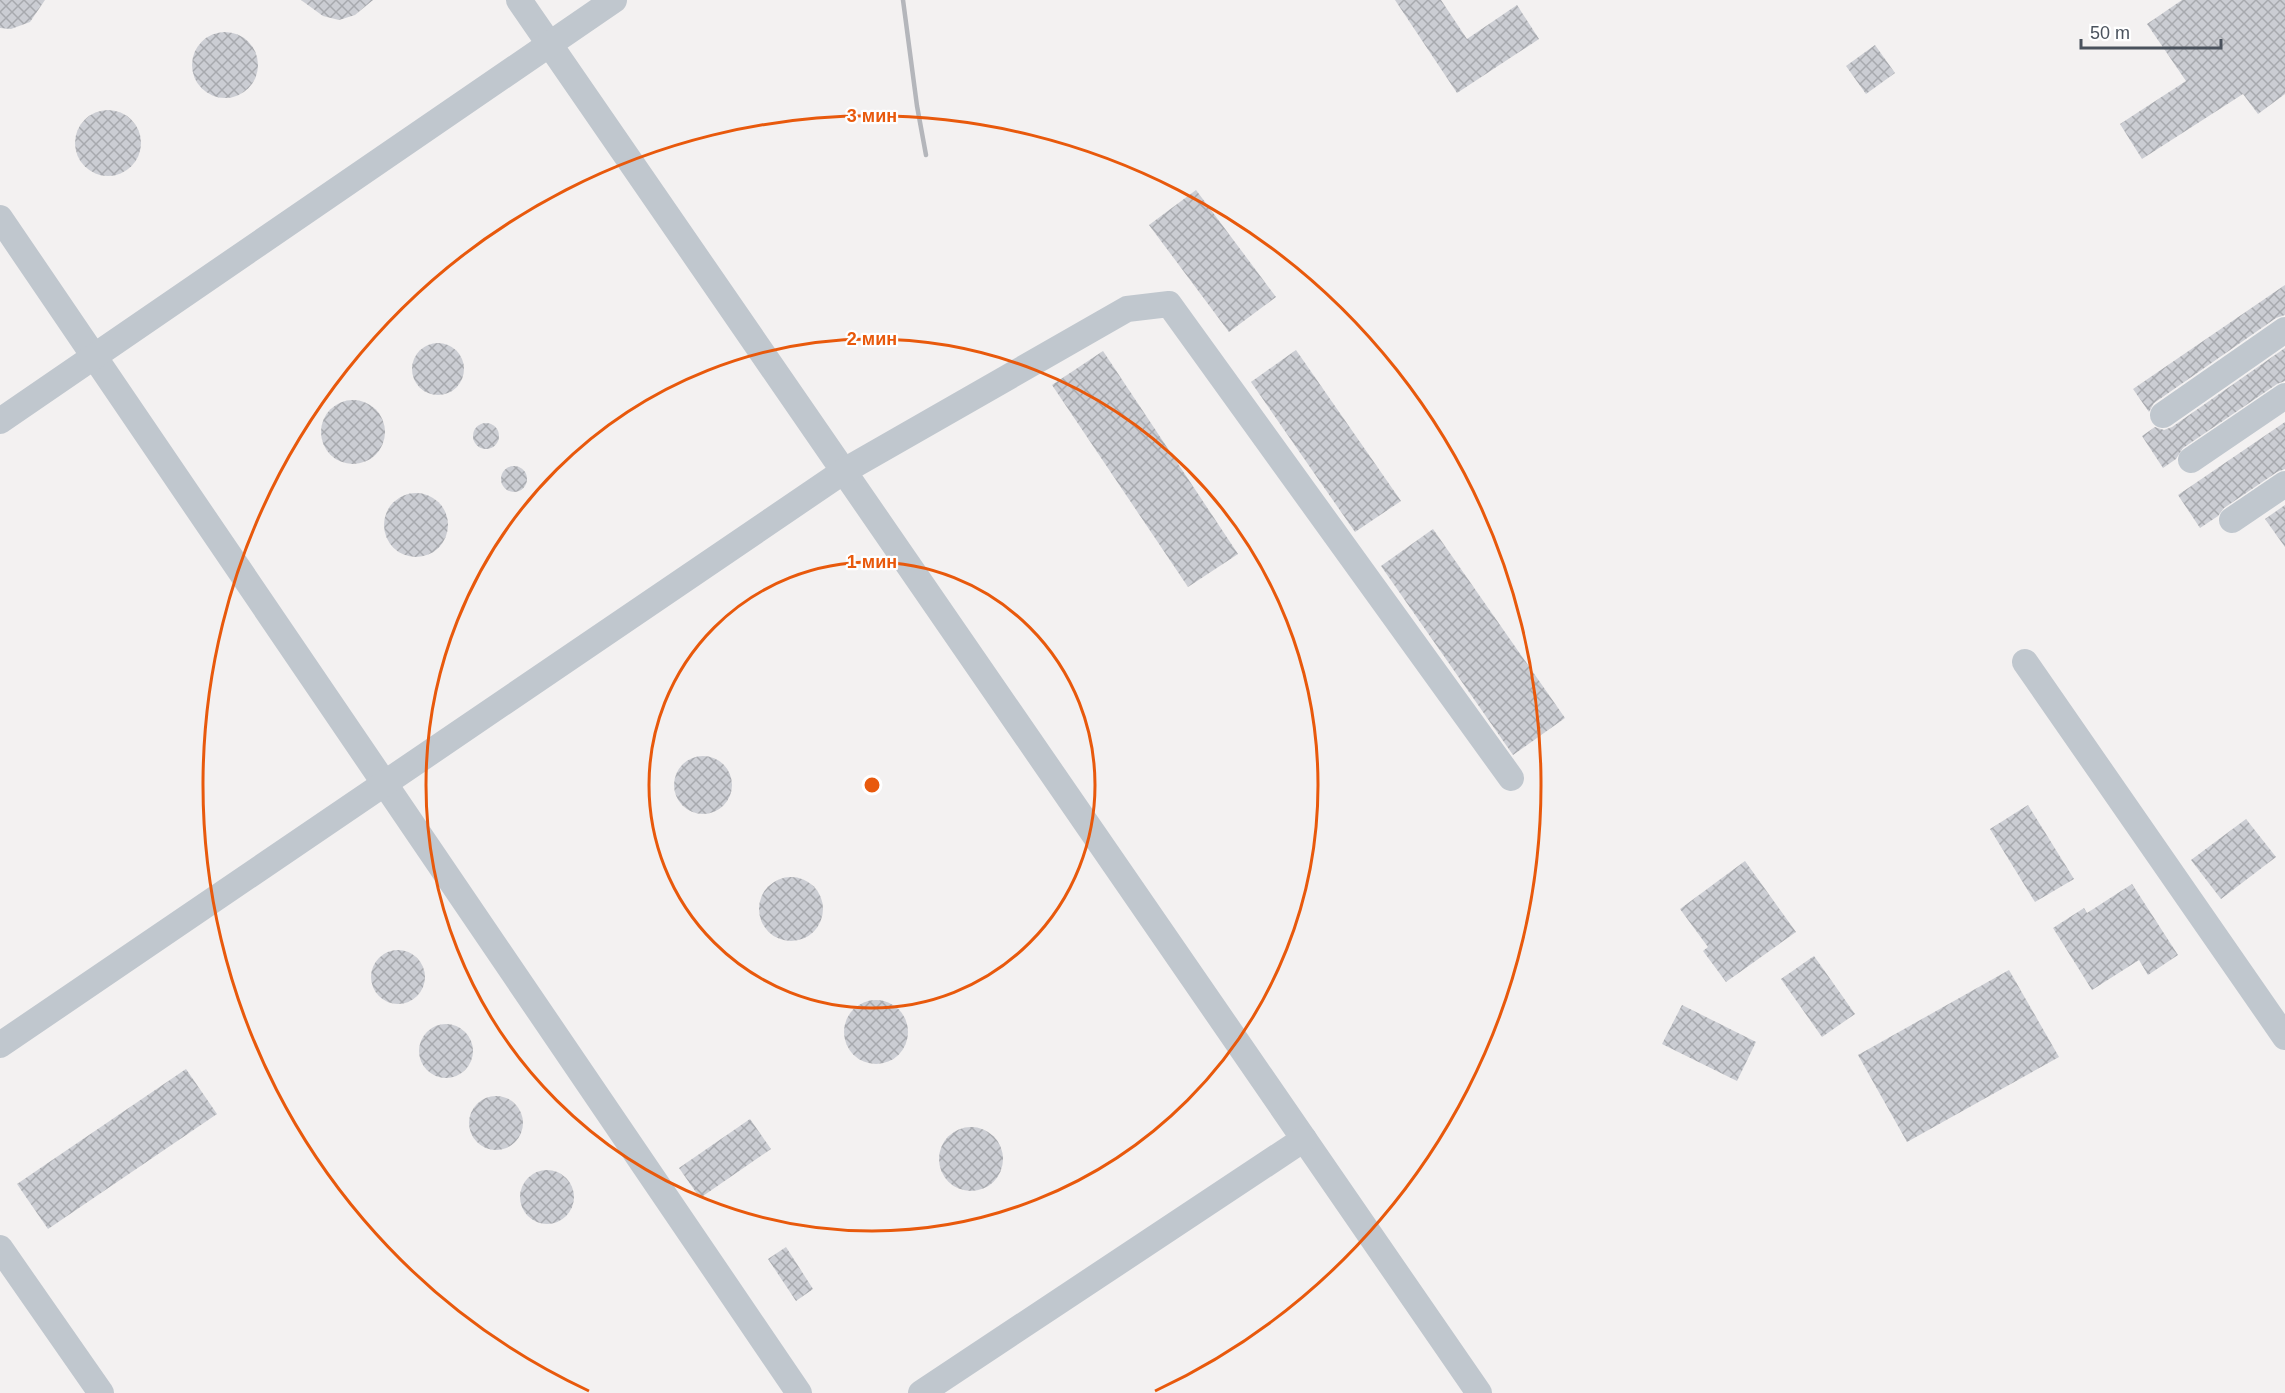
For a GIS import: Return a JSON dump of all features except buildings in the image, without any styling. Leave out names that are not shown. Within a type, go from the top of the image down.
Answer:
[{"type":"street","points":[[519,0],[1479,1393]]},
{"type":"street","points":[[0,421],[614,0]]},
{"type":"street","points":[[0,218],[799,1393]]},
{"type":"street","points":[[0,1046],[844,471],[1126,309],[1170,304],[1511,778]]},
{"type":"street","points":[[2163,415],[2285,330]]},
{"type":"street","points":[[2191,460],[2285,396]]},
{"type":"street","points":[[2232,520],[2285,484]]},
{"type":"street","points":[[2025,662],[2285,1037]]},
{"type":"street","points":[[921,1393],[1304,1139]]},
{"type":"street","points":[[0,1248],[100,1393]]},
{"type":"railway","points":[[903,0],[926,155]]}]
